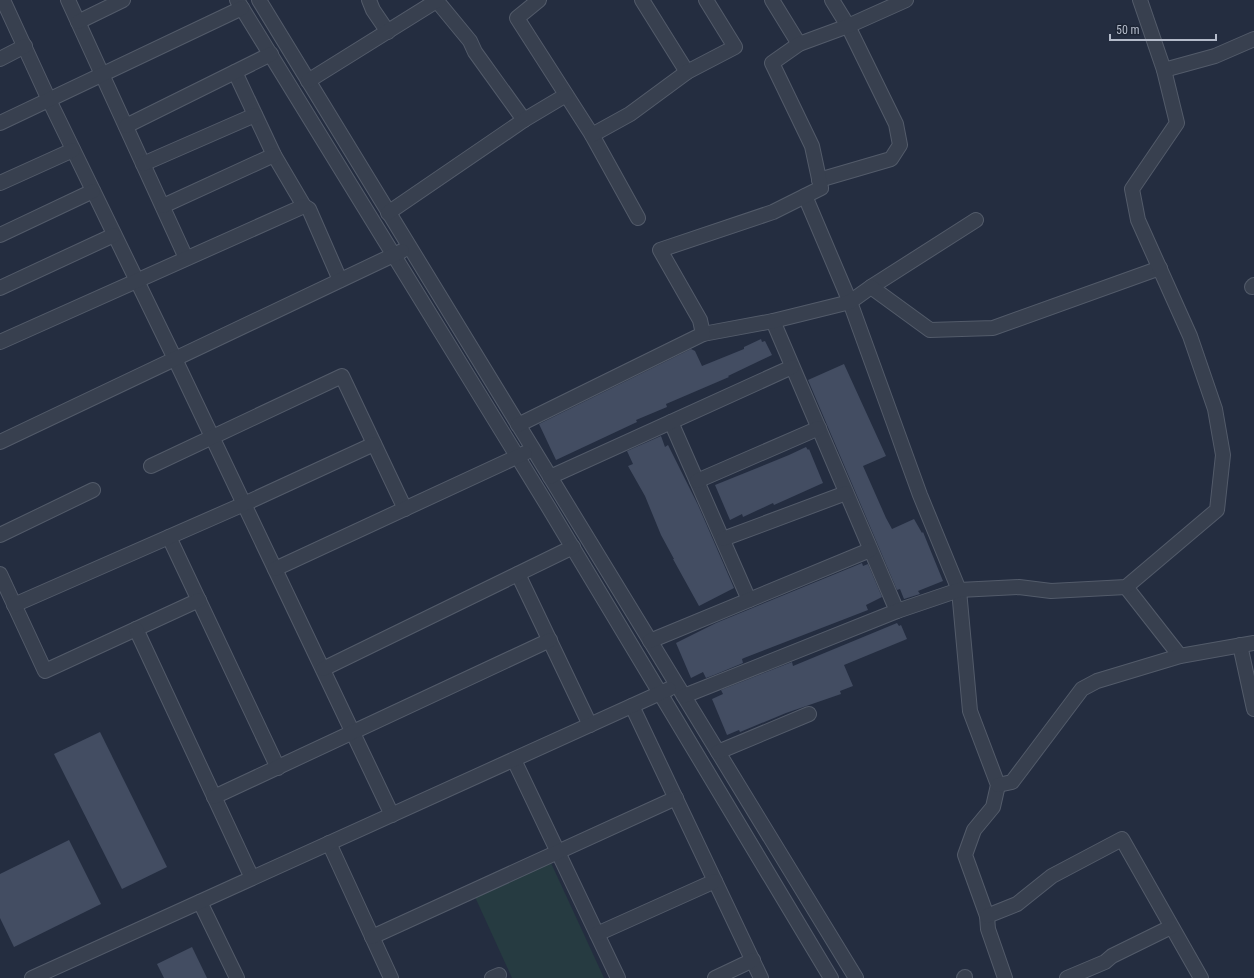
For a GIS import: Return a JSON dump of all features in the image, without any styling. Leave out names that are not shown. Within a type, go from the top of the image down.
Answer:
[{"type":"street","points":[[3,0],[49,100],[175,359],[392,815]]},
{"type":"street","points":[[68,0],[186,258]]},
{"type":"street","points":[[78,22],[123,0]]},
{"type":"street","points":[[259,0],[856,978]]},
{"type":"street","points":[[369,0],[373,10],[388,32]]},
{"type":"street","points":[[308,81],[438,0],[470,41],[475,52],[524,120]]},
{"type":"street","points":[[539,0],[517,18],[592,134],[638,218]]},
{"type":"street","points":[[642,0],[687,72]]},
{"type":"street","points":[[592,134],[630,114],[687,72],[735,47],[706,0]]},
{"type":"street","points":[[772,0],[799,44]]},
{"type":"street","points":[[819,180],[891,159],[900,145],[896,124],[848,26],[832,0]]},
{"type":"street","points":[[703,334],[700,320],[660,250],[773,212],[821,188],[812,146],[772,63],[799,44],[848,26],[906,0]]},
{"type":"street","points":[[32,978],[661,693],[680,691],[897,611],[959,590],[1018,587],[1051,591],[1126,588],[1217,510],[1223,455],[1215,409],[1195,350],[1138,220],[1132,189],[1177,123],[1164,70],[1140,0]]},
{"type":"street","points":[[0,123],[102,74],[240,4],[518,456],[831,978]]},
{"type":"street","points":[[1164,70],[1215,56],[1254,40]]},
{"type":"street","points":[[0,59],[24,46]]},
{"type":"street","points":[[126,126],[271,54]]},
{"type":"street","points":[[235,72],[274,155],[304,206],[309,209],[340,280]]},
{"type":"street","points":[[388,213],[524,120],[566,95]]},
{"type":"street","points":[[143,164],[255,115]]},
{"type":"street","points":[[0,183],[73,150]]},
{"type":"street","points":[[162,206],[274,155]]},
{"type":"street","points":[[0,235],[93,191]]},
{"type":"street","points":[[805,196],[850,302],[920,495],[959,590],[970,711],[998,784],[993,807],[974,830],[965,855],[987,916],[988,929],[1005,978]]},
{"type":"street","points":[[0,342],[304,206]]},
{"type":"street","points":[[518,425],[703,334],[773,321],[850,302],[870,287],[976,220]]},
{"type":"street","points":[[0,288],[114,234]]},
{"type":"street","points":[[1,440],[409,247]]},
{"type":"street","points":[[870,287],[930,330],[993,328],[1160,268]]},
{"type":"street","points":[[773,321],[897,611]]},
{"type":"street","points":[[550,477],[792,367]]},
{"type":"street","points":[[151,466],[342,376],[405,509]]},
{"type":"street","points":[[671,422],[749,600]]},
{"type":"street","points":[[697,481],[819,428]]},
{"type":"street","points":[[14,605],[244,504],[374,444]]},
{"type":"street","points":[[275,569],[533,449]]},
{"type":"street","points":[[0,535],[93,490]]},
{"type":"street","points":[[723,539],[846,493]]},
{"type":"street","points":[[169,537],[278,768]]},
{"type":"street","points":[[322,670],[573,547]]},
{"type":"street","points":[[650,641],[870,550]]},
{"type":"street","points":[[0,574],[45,671],[199,600]]},
{"type":"street","points":[[518,574],[590,725]]},
{"type":"street","points":[[1126,588],[1180,656]]},
{"type":"street","points":[[136,629],[252,878]]},
{"type":"street","points":[[214,798],[550,640]]},
{"type":"street","points":[[998,784],[1012,782],[1082,689],[1097,681],[1180,656],[1254,643]]},
{"type":"street","points":[[1240,645],[1254,709]]},
{"type":"street","points":[[632,706],[761,978]]},
{"type":"street","points":[[718,752],[809,714]]},
{"type":"street","points":[[514,760],[618,978]]},
{"type":"street","points":[[372,937],[676,798]]},
{"type":"street","points":[[987,916],[1016,904],[1052,876],[1122,839],[1201,978]]},
{"type":"street","points":[[329,844],[391,978]]},
{"type":"street","points":[[597,934],[715,881]]},
{"type":"street","points":[[200,902],[236,978]]},
{"type":"street","points":[[1067,978],[1105,962],[1112,956],[1171,927]]},
{"type":"street","points":[[716,978],[753,960]]},
{"type":"green space","points":[[551,863],[604,978],[512,978],[475,897]]},
{"type":"building","points":[[761,339],[762,342],[765,341],[772,355],[728,376],[729,377],[666,404],[667,407],[636,420],[637,422],[556,460],[539,424],[691,349],[695,351],[702,366],[744,349],[744,347]]},
{"type":"building","points":[[844,364],[886,456],[863,466],[886,518],[892,529],[914,519],[922,533],[923,532],[943,581],[918,591],[920,594],[904,599],[900,589],[897,590],[808,380]]},
{"type":"building","points":[[661,436],[665,447],[668,445],[698,505],[734,588],[699,606],[673,559],[661,535],[645,496],[628,466],[633,464],[627,451]]},
{"type":"building","points":[[806,447],[808,450],[809,449],[823,483],[774,505],[773,503],[743,517],[742,514],[730,520],[715,485]]},
{"type":"building","points":[[862,563],[863,566],[868,564],[882,597],[866,605],[868,610],[744,658],[742,659],[743,663],[714,675],[706,678],[703,672],[691,678],[676,643],[716,623]]},
{"type":"building","points":[[897,623],[899,626],[901,625],[907,639],[844,665],[853,686],[840,691],[841,694],[786,713],[740,732],[739,730],[727,735],[712,699],[723,694],[721,690],[792,662],[793,666]]},
{"type":"building","points":[[100,732],[167,867],[122,889],[54,754]]},
{"type":"building","points":[[69,840],[101,904],[14,947],[0,918],[0,874]]},
{"type":"building","points":[[192,947],[207,978],[164,978],[157,964]]}]
